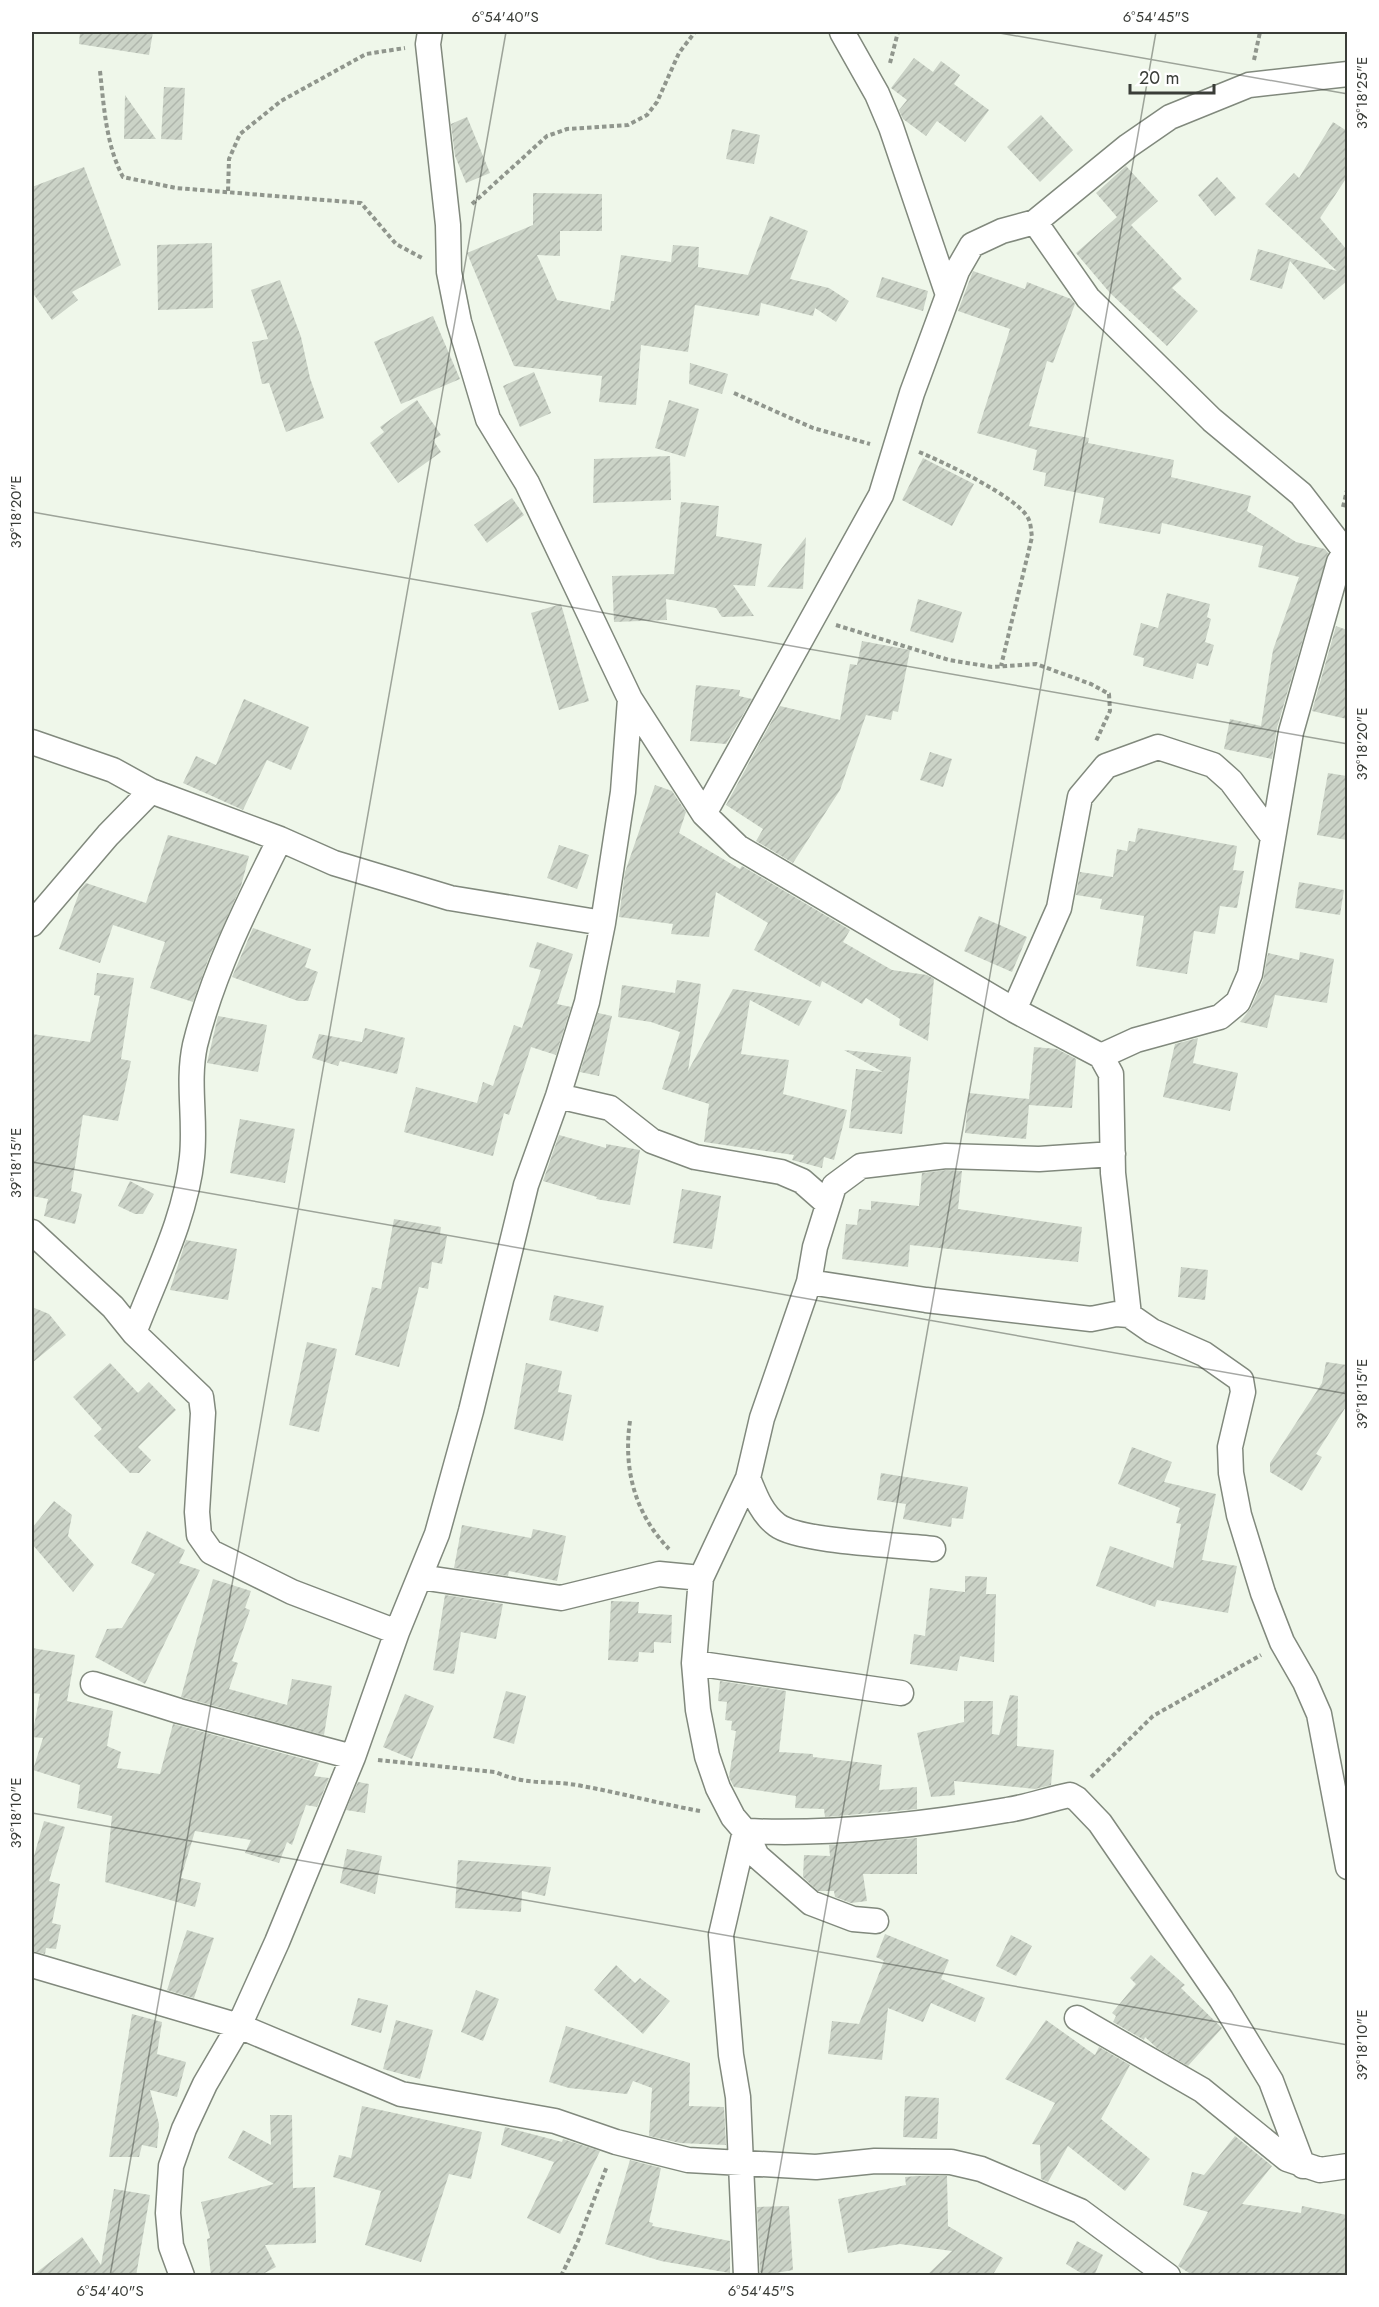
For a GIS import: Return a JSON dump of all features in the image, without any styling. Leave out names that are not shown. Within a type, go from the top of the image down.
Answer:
[{"type":"street","points":[[842,32],[877,94],[891,127],[948,295]]},
{"type":"street","points":[[429,38],[448,225],[450,272],[459,322],[488,419],[527,483],[630,699],[704,814],[738,847],[1014,1010],[1101,1056],[1111,1074],[1113,1154],[1129,1315]]},
{"type":"street","points":[[704,814],[881,495],[912,393],[948,295],[972,245],[1002,231],[1035,222],[1128,146],[1170,117],[1249,85],[1347,74]]},
{"type":"street","points":[[1035,222],[1088,298],[1212,420],[1301,494],[1346,549],[1291,732],[1250,974],[1238,1002],[1220,1017],[1136,1040],[1101,1056]]},
{"type":"street","points":[[182,2276],[171,2246],[168,2213],[171,2166],[184,2129],[205,2084],[239,2026],[277,1942],[353,1757],[397,1632],[437,1534],[471,1411],[526,1185],[558,1096],[587,1002],[603,923],[623,792],[630,699]]},
{"type":"street","points":[[32,742],[113,770],[151,791],[280,839],[334,863],[450,898],[603,923]]},
{"type":"street","points":[[1014,1010],[1059,909],[1080,797],[1106,766],[1158,747],[1213,765],[1231,781],[1273,837]]},
{"type":"street","points":[[32,924],[108,835],[151,791]]},
{"type":"street","points":[[134,1334],[181,1212],[192,1160],[195,1120],[190,1084],[204,1009],[243,914],[280,839]]},
{"type":"street","points":[[558,1096],[610,1108],[652,1141],[695,1157],[781,1172],[802,1181],[826,1203]]},
{"type":"street","points":[[876,1921],[853,1919],[811,1903],[757,1856],[718,1788],[707,1756],[698,1710],[694,1663],[701,1578],[748,1478],[762,1418],[809,1282],[826,1203],[834,1186],[861,1166],[946,1156],[1039,1159],[1113,1154]]},
{"type":"street","points":[[32,1232],[113,1307],[134,1334],[201,1397],[203,1413],[199,1448],[197,1512],[199,1535],[211,1552],[292,1592],[397,1632]]},
{"type":"street","points":[[809,1282],[926,1300],[1091,1319],[1116,1314],[1129,1315],[1152,1331],[1204,1354],[1241,1380],[1243,1392],[1230,1447],[1231,1473],[1239,1515],[1263,1593],[1282,1642],[1305,1682],[1318,1714],[1347,1868]]},
{"type":"street","points":[[748,1478],[759,1506],[778,1526],[801,1535],[933,1549]]},
{"type":"street","points":[[420,1577],[561,1598],[659,1574],[701,1578]]},
{"type":"street","points":[[694,1663],[901,1694]]},
{"type":"street","points":[[93,1684],[178,1711],[353,1757]]},
{"type":"street","points":[[739,1824],[805,1833],[924,1823],[1009,1810],[1070,1795],[1077,1798],[1100,1823],[1221,1999],[1271,2081],[1304,2166]]},
{"type":"street","points":[[739,1824],[721,1935],[731,2055],[738,2097],[746,2276]]},
{"type":"street","points":[[32,1965],[239,2026],[401,2094],[555,2121],[615,2142],[688,2160],[740,2165],[816,2167],[875,2161],[951,2162],[981,2169],[1080,2211],[1168,2276]]},
{"type":"street","points":[[1077,2018],[1186,2080],[1287,2159],[1304,2166],[1329,2170],[1347,2166]]},
{"type":"path","points":[[448,225],[547,136],[567,129],[628,125],[647,115],[657,102],[679,53],[695,32]]},
{"type":"path","points":[[228,191],[229,159],[240,134],[281,101],[366,54],[429,38]]},
{"type":"path","points":[[100,71],[105,116],[115,162],[123,177],[176,188],[361,203],[396,244],[450,272]]},
{"type":"path","points":[[734,393],[813,428],[896,451],[919,452],[951,465],[1007,499],[1028,517],[1032,537],[1001,666]]},
{"type":"path","points":[[812,618],[949,660],[1001,666],[1036,664],[1091,684],[1109,694],[1110,711],[1095,744]]},
{"type":"path","points":[[630,1421],[627,1465],[641,1511],[667,1547],[701,1578]]},
{"type":"path","points":[[1070,1795],[1153,1716],[1222,1679],[1282,1642]]},
{"type":"path","points":[[353,1757],[495,1772],[512,1780],[529,1783],[580,1785],[739,1824]]},
{"type":"path","points":[[561,2276],[578,2241],[615,2142]]},
{"type":"building","points":[[80,32],[153,32],[149,55],[79,44]]},
{"type":"building","points":[[914,58],[933,72],[941,61],[960,75],[954,84],[989,110],[965,142],[937,121],[926,136],[903,119],[899,110],[907,100],[891,88]]},
{"type":"building","points":[[164,87],[185,88],[182,140],[161,139]]},
{"type":"building","points":[[125,95],[156,139],[124,139]]},
{"type":"building","points":[[1041,115],[1073,150],[1040,182],[1007,147]]},
{"type":"building","points":[[467,117],[490,173],[466,183],[455,156],[451,124]]},
{"type":"building","points":[[1333,122],[1347,131],[1347,177],[1320,218],[1347,250],[1347,281],[1324,300],[1290,261],[1282,289],[1250,280],[1258,249],[1337,271],[1265,204],[1294,173],[1299,178]]},
{"type":"building","points":[[732,129],[760,135],[754,164],[726,159]]},
{"type":"building","points":[[1126,166],[1158,201],[1131,225],[1182,279],[1172,288],[1198,311],[1167,346],[1110,293],[1076,253],[1117,217],[1096,193]]},
{"type":"building","points":[[84,167],[121,265],[72,292],[78,300],[52,320],[32,292],[32,187]]},
{"type":"building","points":[[1217,177],[1236,198],[1215,216],[1198,195]]},
{"type":"building","points":[[533,193],[602,194],[602,231],[560,231],[560,256],[537,255],[557,300],[610,310],[611,301],[614,301],[621,255],[671,262],[673,245],[699,247],[698,267],[748,275],[770,216],[808,231],[790,279],[829,288],[849,301],[836,322],[815,308],[813,316],[761,303],[759,316],[695,305],[688,352],[641,345],[636,405],[599,402],[602,376],[514,366],[467,253],[533,225]]},
{"type":"building","points":[[212,243],[213,308],[158,310],[157,245]]},
{"type":"building","points":[[973,271],[1025,289],[1027,282],[1071,299],[1075,304],[1053,363],[1047,361],[1029,426],[1089,438],[1088,443],[1174,460],[1171,477],[1251,496],[1247,511],[1296,542],[1325,549],[1328,553],[1277,728],[1272,759],[1224,749],[1230,719],[1261,726],[1273,650],[1299,577],[1258,567],[1263,546],[1162,523],[1160,534],[1099,523],[1104,498],[1044,486],[1046,473],[1033,470],[1037,450],[977,433],[1010,329],[958,311]]},
{"type":"building","points":[[882,277],[928,291],[923,311],[876,297]]},
{"type":"building","points":[[280,280],[301,337],[310,378],[324,418],[286,432],[269,383],[262,384],[252,342],[268,339],[251,290]]},
{"type":"building","points":[[433,316],[460,379],[401,404],[374,342]]},
{"type":"building","points":[[690,363],[728,374],[722,394],[689,384]]},
{"type":"building","points":[[534,372],[551,413],[520,427],[503,386]]},
{"type":"building","points":[[417,400],[441,435],[433,440],[441,452],[398,483],[370,443],[384,432],[380,427]]},
{"type":"building","points":[[669,400],[699,409],[685,457],[655,448]]},
{"type":"building","points":[[670,456],[671,500],[593,503],[594,459]]},
{"type":"building","points":[[923,458],[974,484],[952,526],[902,500]]},
{"type":"building","points":[[512,498],[524,515],[487,543],[474,525]]},
{"type":"building","points":[[681,502],[719,506],[716,536],[762,544],[755,586],[733,585],[754,616],[722,617],[716,608],[666,599],[667,620],[614,622],[612,576],[674,574]]},
{"type":"building","points":[[806,537],[803,589],[767,587]]},
{"type":"building","points":[[1167,593],[1210,604],[1207,617],[1211,619],[1205,642],[1214,645],[1208,666],[1197,663],[1193,679],[1143,666],[1144,658],[1133,655],[1141,623],[1158,628]]},
{"type":"building","points":[[918,599],[962,612],[953,643],[910,631]]},
{"type":"building","points":[[561,604],[589,701],[559,710],[531,613]]},
{"type":"building","points":[[1336,626],[1347,630],[1347,719],[1312,711]]},
{"type":"building","points":[[862,641],[910,650],[898,712],[893,711],[891,720],[866,715],[840,790],[793,863],[756,841],[763,829],[726,805],[780,706],[840,720],[850,664],[857,665]]},
{"type":"building","points":[[696,685],[740,690],[739,696],[752,699],[726,744],[690,741]]},
{"type":"building","points":[[244,699],[309,727],[291,770],[267,760],[243,810],[183,783],[196,756],[216,765]]},
{"type":"building","points":[[930,752],[952,759],[943,787],[920,780]]},
{"type":"building","points":[[1328,773],[1347,776],[1347,840],[1317,835]]},
{"type":"building","points":[[655,785],[672,791],[686,812],[679,833],[740,869],[742,866],[850,930],[843,942],[892,970],[927,975],[934,979],[928,1041],[899,1025],[900,1019],[866,998],[862,1004],[822,981],[820,987],[754,950],[768,923],[716,892],[709,937],[671,934],[673,924],[619,917],[625,872]]},
{"type":"building","points":[[1138,828],[1237,846],[1233,870],[1244,871],[1237,908],[1220,906],[1215,934],[1194,931],[1187,974],[1136,966],[1144,916],[1100,909],[1102,899],[1076,895],[1080,872],[1113,877],[1117,849],[1127,851],[1129,841],[1135,842]]},
{"type":"building","points":[[168,835],[249,856],[241,886],[208,960],[193,1002],[150,988],[165,942],[113,925],[100,963],[59,949],[80,890],[86,883],[146,903]]},
{"type":"building","points":[[559,845],[589,855],[577,889],[547,878]]},
{"type":"building","points":[[1299,882],[1344,890],[1340,915],[1295,908]]},
{"type":"building","points":[[979,916],[1027,937],[1012,972],[964,951]]},
{"type":"building","points":[[253,928],[311,949],[305,967],[318,972],[308,1001],[298,1001],[232,977]]},
{"type":"building","points":[[537,942],[573,954],[557,1004],[571,1007],[556,1055],[531,1047],[509,1115],[504,1113],[493,1156],[404,1132],[416,1087],[477,1103],[483,1082],[493,1086],[514,1025],[522,1028],[541,970],[529,967]]},
{"type":"building","points":[[1300,952],[1334,959],[1327,1003],[1275,995],[1267,1028],[1240,1022],[1251,1008],[1263,980],[1268,953],[1299,960]]},
{"type":"building","points":[[97,973],[134,978],[121,1059],[131,1061],[118,1121],[83,1115],[71,1191],[82,1194],[75,1224],[44,1216],[48,1199],[32,1196],[32,1034],[90,1042],[100,996],[94,995]]},
{"type":"building","points":[[677,980],[701,984],[688,1071],[733,989],[812,1001],[799,1026],[750,1000],[741,1054],[789,1060],[783,1094],[847,1110],[834,1160],[824,1157],[822,1168],[792,1160],[794,1155],[704,1142],[709,1104],[662,1089],[680,1032],[651,1022],[618,1017],[622,985],[675,993]]},
{"type":"building","points":[[598,1013],[612,1016],[599,1076],[580,1072]]},
{"type":"building","points":[[218,1016],[267,1025],[258,1072],[207,1063]]},
{"type":"building","points":[[365,1028],[405,1038],[397,1074],[340,1061],[338,1066],[312,1058],[319,1034],[362,1042]]},
{"type":"building","points":[[1198,1038],[1193,1063],[1238,1073],[1230,1111],[1163,1097],[1175,1044]]},
{"type":"building","points":[[1034,1047],[1057,1049],[1076,1059],[1072,1108],[1029,1105],[1026,1139],[965,1133],[969,1093],[1029,1099]]},
{"type":"building","points":[[844,1050],[911,1057],[902,1134],[849,1128],[856,1069],[883,1072]]},
{"type":"building","points":[[240,1119],[295,1129],[285,1183],[230,1173]]},
{"type":"building","points":[[559,1135],[606,1148],[606,1144],[640,1150],[630,1205],[596,1199],[597,1197],[543,1181]]},
{"type":"building","points":[[962,1171],[958,1209],[1082,1227],[1078,1262],[910,1245],[908,1267],[842,1259],[846,1224],[857,1225],[859,1209],[871,1210],[871,1201],[919,1206],[922,1173]]},
{"type":"building","points":[[130,1181],[154,1194],[143,1214],[135,1214],[118,1206]]},
{"type":"building","points":[[682,1189],[721,1196],[712,1249],[673,1243]]},
{"type":"building","points":[[394,1219],[441,1227],[440,1234],[447,1236],[442,1264],[432,1262],[428,1289],[419,1287],[399,1367],[355,1355],[372,1287],[381,1289]]},
{"type":"building","points":[[186,1240],[237,1249],[228,1300],[170,1290]]},
{"type":"building","points":[[1181,1267],[1208,1270],[1205,1300],[1178,1297]]},
{"type":"building","points":[[554,1295],[604,1306],[598,1332],[549,1320]]},
{"type":"building","points":[[32,1307],[49,1314],[66,1335],[32,1363]]},
{"type":"building","points":[[307,1342],[337,1349],[319,1432],[289,1425]]},
{"type":"building","points":[[1326,1362],[1347,1365],[1347,1405],[1316,1454],[1322,1457],[1302,1491],[1270,1472],[1270,1463],[1322,1383]]},
{"type":"building","points":[[110,1363],[138,1393],[149,1382],[176,1410],[138,1447],[151,1460],[139,1473],[130,1473],[94,1436],[102,1429],[73,1397]]},
{"type":"building","points":[[526,1363],[562,1371],[558,1392],[572,1395],[563,1441],[514,1429]]},
{"type":"building","points":[[1132,1447],[1172,1462],[1164,1482],[1216,1494],[1202,1560],[1237,1566],[1228,1613],[1157,1600],[1155,1607],[1096,1586],[1110,1546],[1173,1568],[1181,1524],[1176,1523],[1180,1508],[1118,1484]]},
{"type":"building","points":[[881,1473],[968,1487],[963,1519],[952,1518],[951,1527],[903,1519],[906,1504],[877,1500]]},
{"type":"building","points":[[54,1501],[72,1515],[68,1536],[94,1565],[73,1592],[32,1544],[32,1528]]},
{"type":"building","points":[[462,1525],[531,1538],[533,1529],[566,1536],[557,1581],[509,1571],[508,1576],[454,1568]]},
{"type":"building","points":[[147,1531],[185,1550],[179,1563],[200,1570],[145,1684],[95,1657],[107,1629],[122,1628],[155,1574],[131,1563]]},
{"type":"building","points":[[965,1576],[987,1577],[986,1594],[996,1594],[994,1662],[960,1656],[957,1671],[910,1664],[914,1634],[925,1636],[930,1588],[965,1592]]},
{"type":"building","points":[[213,1579],[251,1591],[245,1608],[250,1610],[232,1661],[238,1663],[229,1689],[287,1705],[292,1679],[332,1686],[324,1735],[181,1697]]},
{"type":"building","points":[[445,1595],[503,1604],[496,1639],[461,1632],[454,1674],[433,1670]]},
{"type":"building","points":[[611,1601],[639,1602],[638,1613],[672,1615],[671,1643],[654,1642],[654,1653],[639,1652],[638,1662],[608,1660]]},
{"type":"building","points":[[32,1648],[75,1655],[67,1701],[113,1711],[107,1746],[121,1752],[117,1768],[160,1774],[173,1724],[319,1763],[314,1776],[329,1778],[317,1807],[306,1805],[292,1845],[287,1842],[279,1863],[245,1853],[251,1840],[195,1831],[181,1878],[201,1883],[195,1907],[105,1882],[112,1816],[77,1808],[80,1785],[33,1770],[43,1738],[32,1737],[40,1694],[32,1693]]},
{"type":"building","points":[[720,1681],[786,1691],[779,1752],[813,1754],[813,1757],[882,1765],[879,1790],[917,1787],[917,1809],[825,1817],[824,1809],[795,1808],[796,1796],[734,1787],[729,1777],[736,1731],[731,1730],[732,1721],[725,1720],[727,1702],[718,1701]]},
{"type":"building","points":[[506,1691],[526,1696],[514,1744],[493,1738]]},
{"type":"building","points":[[405,1694],[434,1706],[412,1759],[383,1747]]},
{"type":"building","points":[[1010,1695],[1018,1696],[1017,1746],[1054,1750],[1051,1785],[1035,1789],[954,1781],[955,1795],[931,1797],[917,1733],[964,1722],[964,1701],[993,1701],[992,1734],[999,1735]]},
{"type":"building","points":[[358,1782],[369,1784],[365,1813],[346,1810]]},
{"type":"building","points":[[44,1821],[65,1827],[49,1881],[60,1884],[52,1923],[61,1925],[56,1949],[46,1948],[45,1954],[32,1951],[32,1863]]},
{"type":"building","points":[[917,1838],[917,1874],[863,1874],[867,1901],[851,1903],[835,1897],[834,1891],[818,1891],[803,1877],[804,1855],[830,1856],[829,1845]]},
{"type":"building","points":[[347,1849],[382,1856],[375,1894],[340,1883]]},
{"type":"building","points":[[458,1860],[551,1867],[545,1896],[522,1891],[521,1912],[455,1908]]},
{"type":"building","points":[[187,1930],[214,1938],[194,1998],[167,1990]]},
{"type":"building","points":[[885,1934],[949,1960],[941,1979],[985,1998],[975,2022],[931,2003],[923,2022],[888,2008],[882,2060],[828,2054],[832,2021],[859,2024],[884,1961],[876,1957]]},
{"type":"building","points":[[1011,1935],[1032,1946],[1016,1976],[996,1966]]},
{"type":"building","points":[[1151,1955],[1185,1985],[1181,1988],[1222,2028],[1188,2066],[1157,2048],[1145,2037],[1144,2040],[1113,2022],[1116,2016],[1112,2013],[1136,1984],[1130,1978]]},
{"type":"building","points":[[616,1965],[635,1983],[640,1978],[670,2001],[643,2034],[594,1990]]},
{"type":"building","points":[[476,1990],[499,1999],[483,2041],[461,2032]]},
{"type":"building","points":[[358,1998],[388,2005],[381,2033],[351,2025]]},
{"type":"building","points":[[132,2014],[162,2022],[157,2054],[186,2062],[177,2097],[150,2090],[159,2124],[157,2148],[142,2145],[139,2157],[109,2157]]},
{"type":"building","points":[[396,2020],[433,2030],[420,2079],[383,2069]]},
{"type":"building","points":[[1046,2020],[1095,2055],[1099,2047],[1130,2065],[1101,2119],[1150,2159],[1125,2191],[1068,2146],[1048,2182],[1041,2179],[1040,2145],[1032,2144],[1055,2103],[1005,2079]]},
{"type":"building","points":[[566,2026],[690,2063],[689,2106],[724,2107],[726,2145],[680,2143],[649,2136],[652,2088],[633,2081],[627,2094],[569,2088],[549,2082]]},
{"type":"building","points":[[905,2096],[939,2098],[937,2139],[903,2137]]},
{"type":"building","points":[[362,2106],[482,2132],[471,2179],[449,2174],[421,2262],[365,2245],[381,2191],[333,2177],[339,2155],[351,2158]]},
{"type":"building","points":[[270,2115],[292,2115],[293,2188],[315,2187],[316,2243],[265,2245],[276,2267],[259,2276],[211,2276],[207,2239],[210,2238],[201,2202],[274,2184],[228,2158],[243,2130],[271,2145]]},
{"type":"building","points":[[505,2127],[562,2142],[563,2139],[600,2151],[560,2234],[527,2218],[554,2162],[501,2145]]},
{"type":"building","points":[[1235,2136],[1272,2166],[1242,2204],[1301,2213],[1302,2206],[1347,2215],[1347,2276],[1194,2276],[1178,2266],[1208,2212],[1183,2205],[1192,2172],[1204,2175]]},
{"type":"building","points":[[630,2160],[661,2168],[649,2222],[653,2223],[652,2226],[730,2241],[730,2273],[661,2261],[605,2244]]},
{"type":"building","points":[[947,2176],[948,2226],[1003,2258],[992,2276],[926,2276],[952,2251],[900,2244],[848,2253],[838,2199],[906,2185],[905,2177]]},
{"type":"building","points":[[114,2189],[150,2195],[136,2276],[32,2276],[82,2237],[101,2265]]},
{"type":"building","points":[[789,2206],[793,2270],[764,2275],[760,2272],[757,2207]]},
{"type":"building","points":[[1077,2241],[1103,2255],[1094,2276],[1086,2276],[1066,2264]]}]
